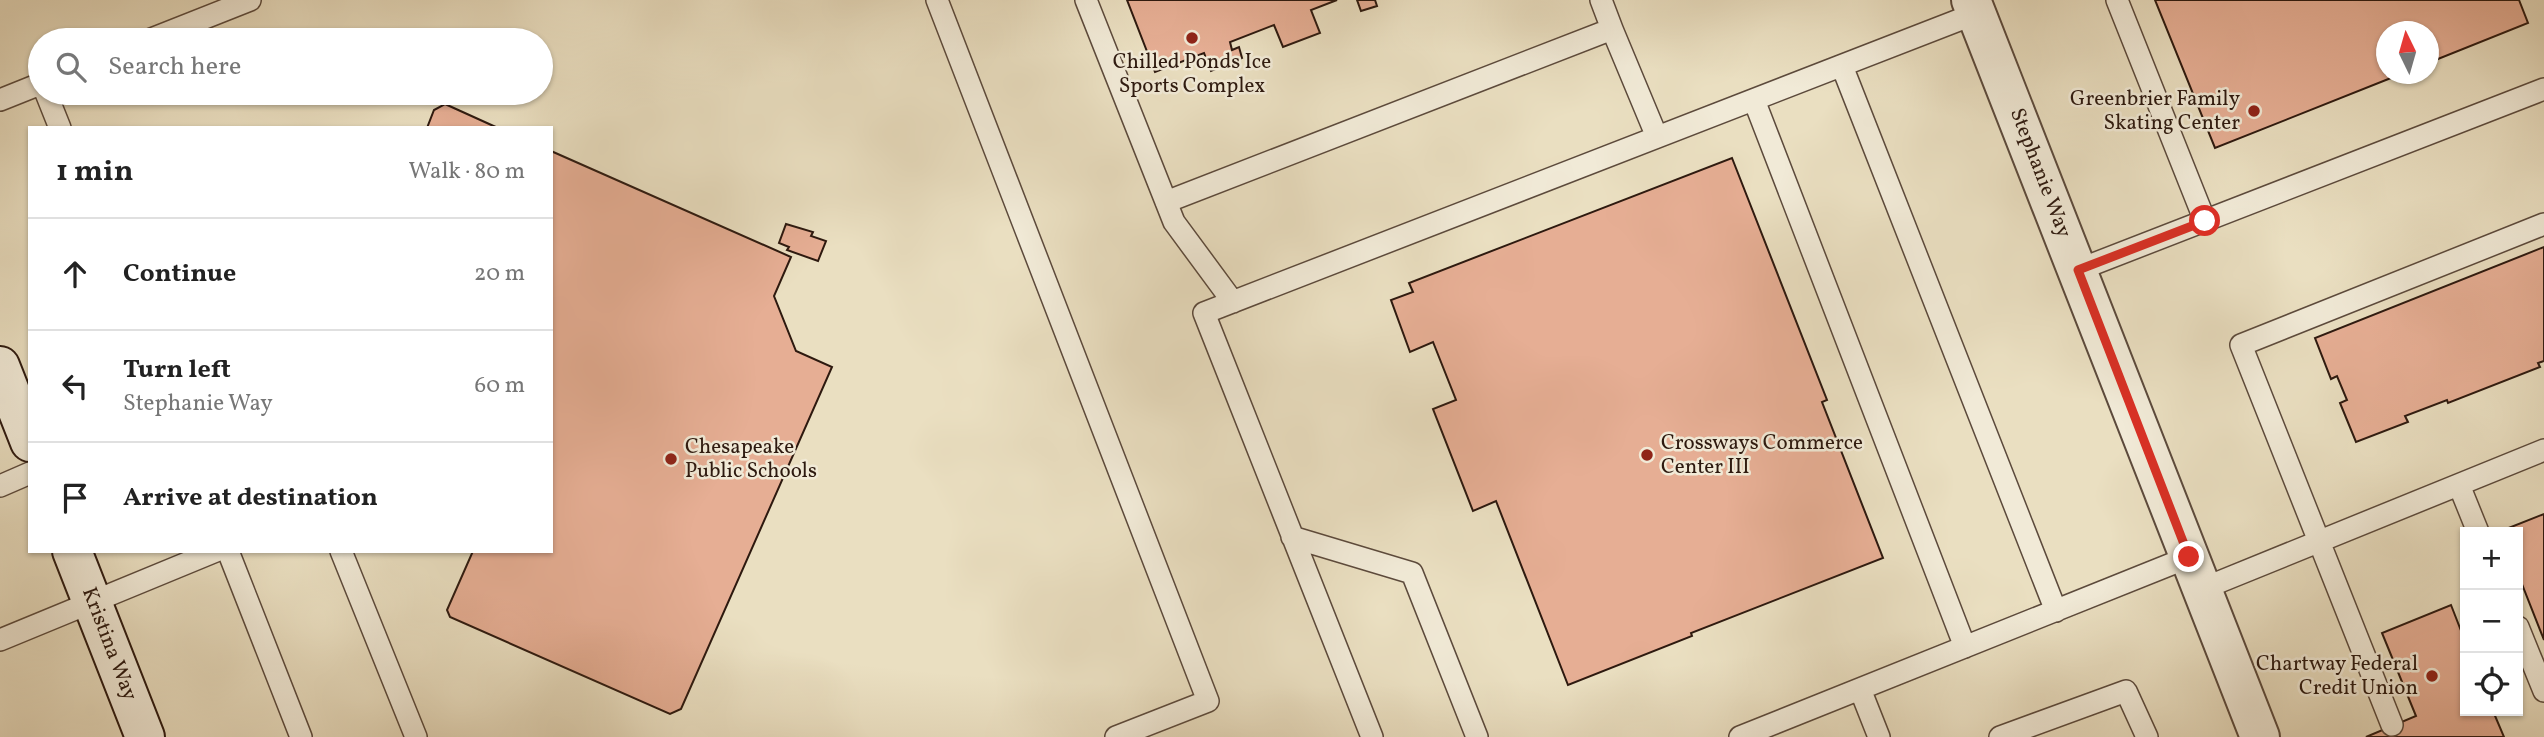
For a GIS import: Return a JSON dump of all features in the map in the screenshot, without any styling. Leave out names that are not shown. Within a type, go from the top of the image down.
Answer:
[{"type":"street","name":"Stephanie Way","points":[[1974,7],[2260,737]]},
{"type":"street","points":[[0,366],[28,437]]},
{"type":"street","name":"Kristina Way","points":[[73,553],[145,737]]},
{"type":"lane","points":[[179,28],[250,0]]},
{"type":"lane","points":[[937,0],[1208,701],[1116,737]]},
{"type":"lane","points":[[1086,0],[1174,222],[1233,302]]},
{"type":"lane","points":[[1601,0],[1657,137]]},
{"type":"lane","points":[[2117,0],[2205,221]]},
{"type":"lane","points":[[1372,737],[1204,313],[1842,66],[1974,7]]},
{"type":"lane","points":[[1166,202],[1612,29]]},
{"type":"lane","points":[[1842,66],[2056,611]]},
{"type":"lane","points":[[0,100],[28,89]]},
{"type":"lane","points":[[2078,270],[2544,89]]},
{"type":"lane","points":[[1754,100],[1965,647]]},
{"type":"lane","points":[[51,105],[59,126]]},
{"type":"lane","points":[[2392,725],[2241,345],[2544,224]]},
{"type":"lane","points":[[1740,737],[2056,611],[2320,541],[2544,450]]},
{"type":"lane","points":[[0,486],[28,474]]},
{"type":"lane","points":[[2459,485],[2476,527]]},
{"type":"lane","points":[[1292,537],[1412,573],[1477,737]]},
{"type":"lane","points":[[0,640],[211,553]]},
{"type":"lane","points":[[229,553],[301,737]]},
{"type":"lane","points":[[342,553],[416,737]]},
{"type":"lane","points":[[2523,639],[2544,691]]},
{"type":"lane","points":[[1860,689],[1879,737]]},
{"type":"lane","points":[[2000,737],[2126,691],[2147,737]]},
{"type":"building","name":"Chilled Ponds Ice Sports Complex","points":[[1127,0],[1337,0],[1311,10],[1320,33],[1283,47],[1274,25],[1230,42],[1232,50],[1239,47],[1242,58],[1211,71],[1204,53],[1155,72]]},
{"type":"building","points":[[1357,0],[1375,0],[1377,6],[1361,11]]},
{"type":"building","name":"Greenbrier Family Skating Center","points":[[2155,0],[2519,0],[2528,23],[2439,59],[2439,21],[2376,21],[2376,84],[2215,148]]},
{"type":"building","points":[[447,105],[494,126],[428,126],[434,110]]},
{"type":"building","name":"Chesapeake Public Schools","points":[[553,152],[791,257],[774,296],[796,351],[832,367],[681,709],[670,714],[450,617],[447,610],[472,553],[553,553]]},
{"type":"building","name":"Crossways Commerce Center III","points":[[1732,158],[1827,400],[1822,402],[1883,558],[1691,633],[1692,636],[1568,685],[1496,501],[1473,511],[1433,409],[1456,400],[1433,342],[1410,352],[1391,300],[1413,292],[1409,283]]},
{"type":"building","points":[[786,224],[813,232],[811,236],[826,241],[818,261],[787,250],[789,247],[779,243]]},
{"type":"building","points":[[2544,247],[2544,361],[2538,363],[2540,367],[2448,403],[2447,400],[2405,416],[2408,422],[2356,442],[2340,403],[2347,400],[2337,376],[2331,379],[2315,338]]},
{"type":"building","points":[[2544,514],[2544,640],[2523,587],[2523,527],[2511,527]]},
{"type":"building","name":"Chartway Federal Credit Union","points":[[2451,605],[2460,628],[2460,716],[2495,716],[2504,737],[2366,737],[2416,716],[2382,633]]},
{"type":"place","name":"Chilled Ponds Ice Sports Complex","points":[[1192,38]]},
{"type":"place","name":"Greenbrier Family Skating Center","points":[[2254,111]]},
{"type":"place","name":"Crossways Commerce Center III","points":[[1647,455]]},
{"type":"place","name":"Chesapeake Public Schools","points":[[671,459]]},
{"type":"place","name":"Chartway Federal Credit Union","points":[[2432,676]]},
{"type":"route","points":[[2189,557],[2078,270],[2205,221]]}]
